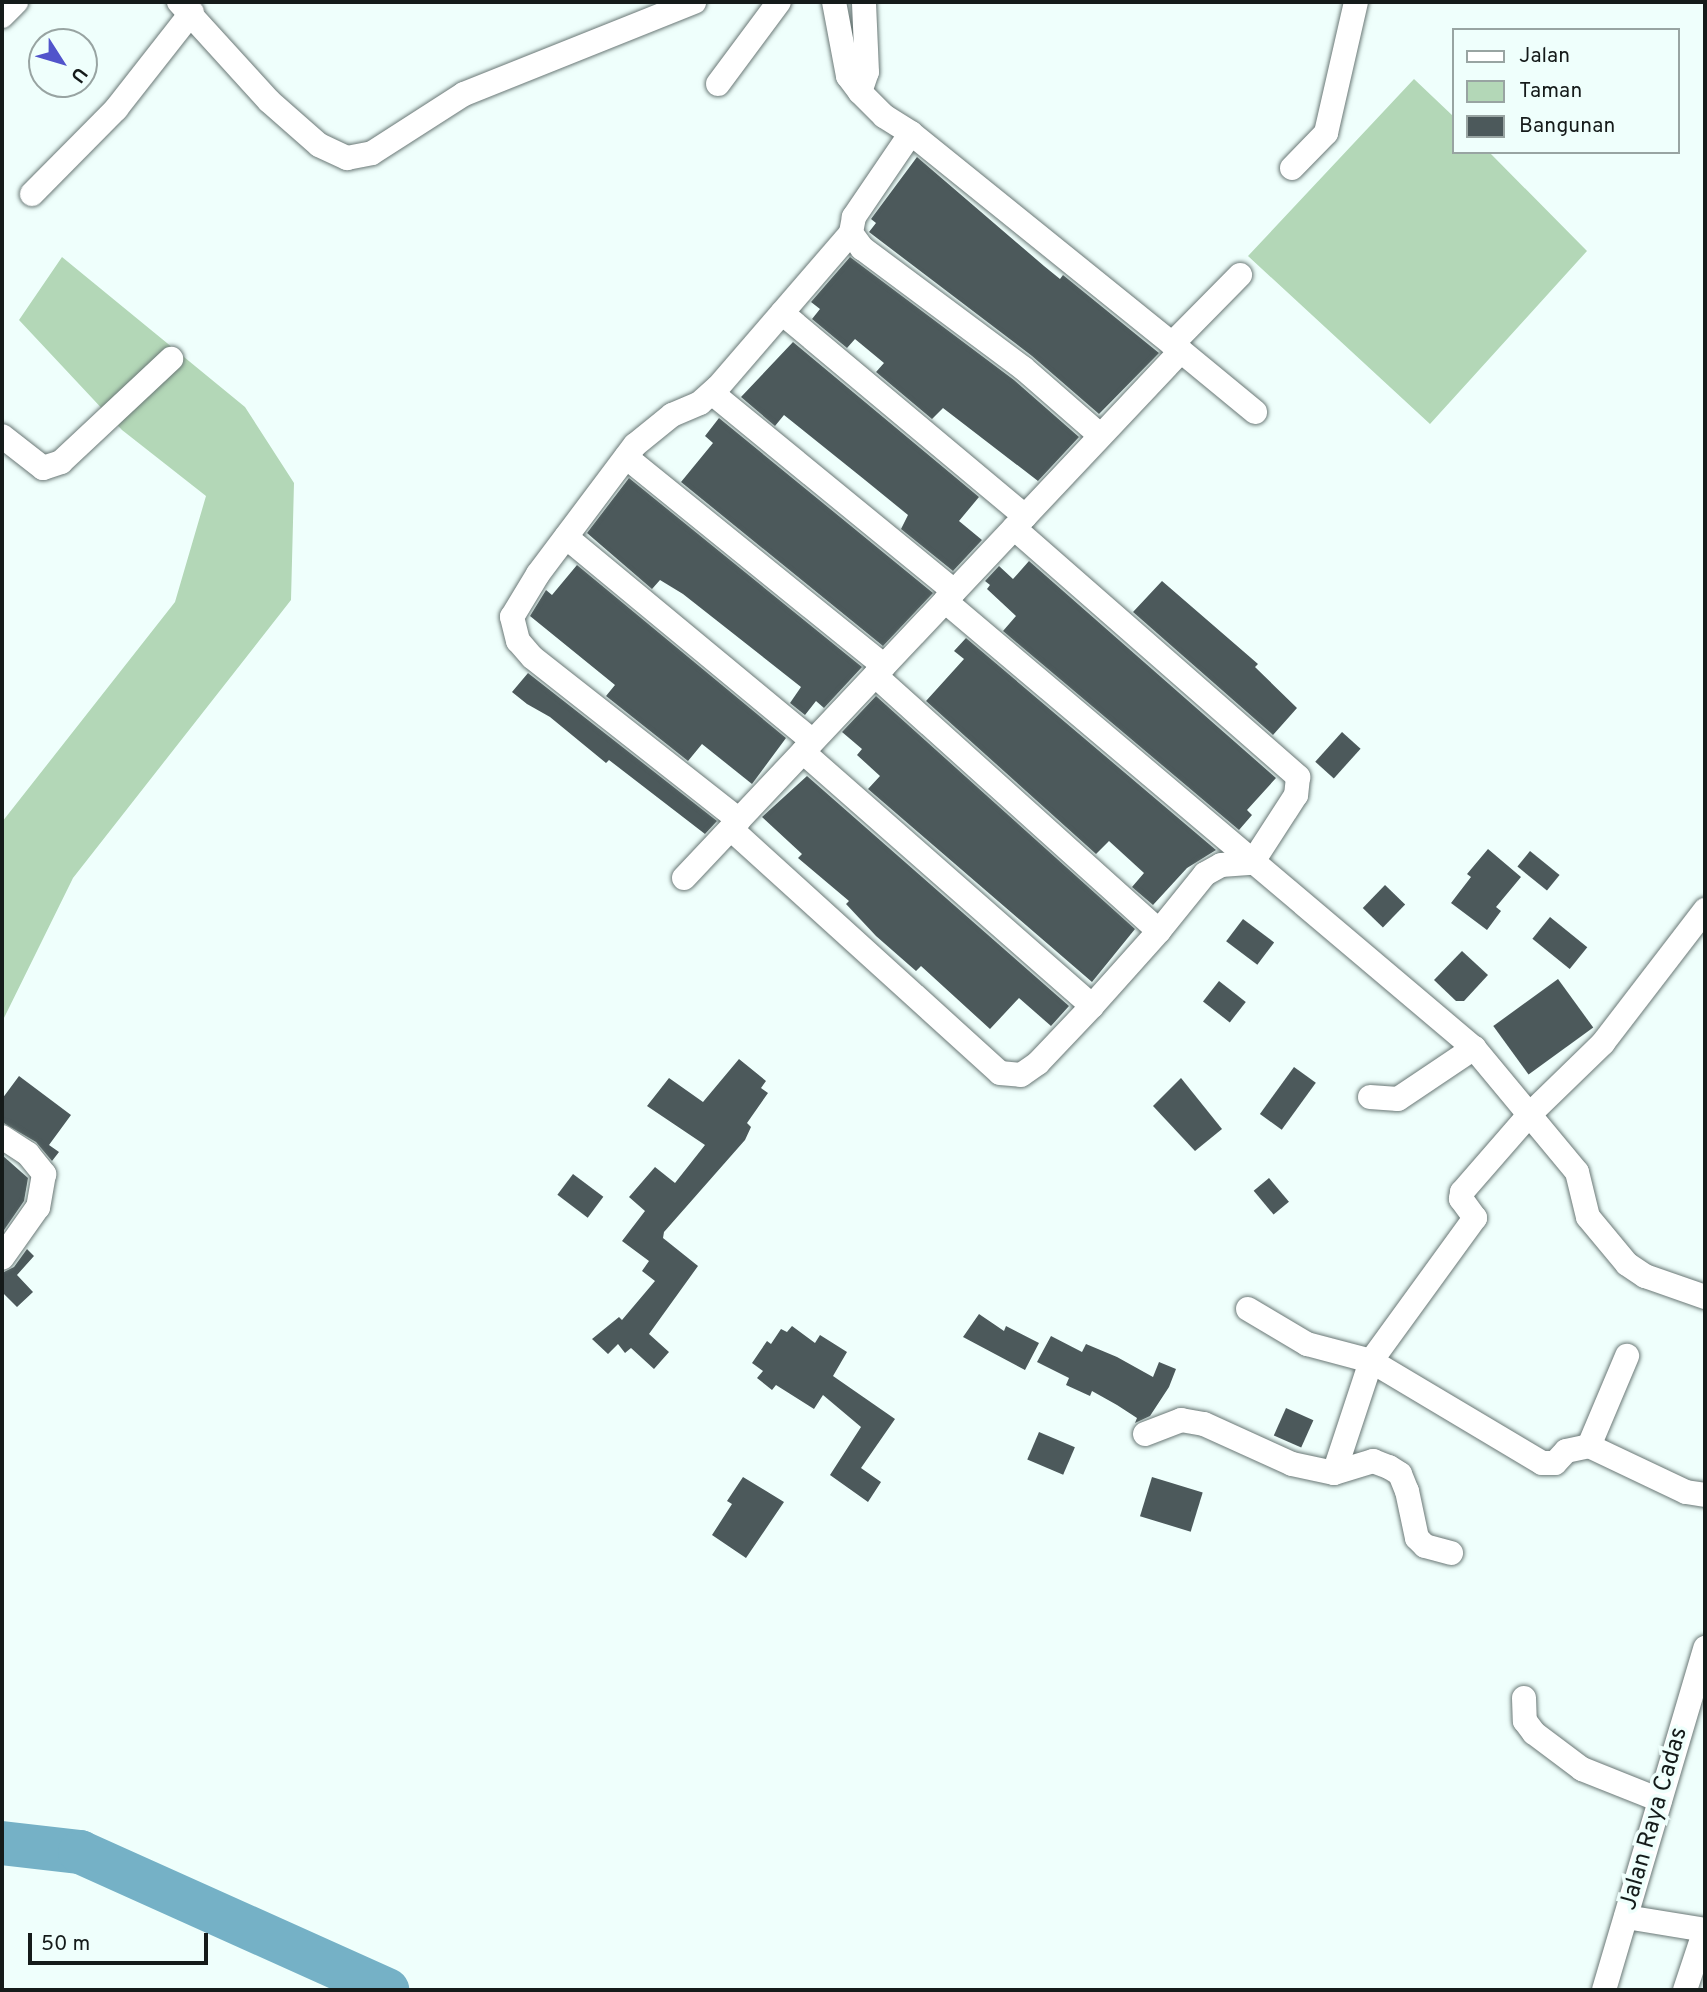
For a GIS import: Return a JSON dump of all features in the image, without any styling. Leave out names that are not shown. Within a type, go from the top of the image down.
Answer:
[{"type":"street","points":[[2,16],[16,2]]},
{"type":"street","points":[[32,194],[116,109],[186,7],[269,101],[319,145],[347,158],[372,153],[464,94],[694,2]]},
{"type":"street","points":[[718,84],[779,2]]},
{"type":"street","points":[[834,2],[848,76],[884,116],[911,133],[1255,412]]},
{"type":"street","points":[[860,92],[867,72],[864,2]]},
{"type":"street","points":[[1292,169],[1325,133],[1356,2]]},
{"type":"street","points":[[911,133],[854,216],[851,233],[712,393],[672,415],[626,457],[566,537],[512,617],[518,641],[532,657],[735,824],[1000,1073],[1021,1075],[1038,1063],[1159,931],[1205,874],[1221,865],[1252,863]]},
{"type":"street","points":[[851,233],[862,248],[1023,368],[1101,436]]},
{"type":"street","points":[[684,878],[1101,436],[1240,275]]},
{"type":"street","points":[[782,313],[1020,522],[1298,777],[1291,805],[1252,863]]},
{"type":"street","points":[[2,436],[43,468],[61,462],[171,359]]},
{"type":"street","points":[[712,393],[950,596],[1252,863],[1474,1048],[1577,1172],[1588,1217],[1608,1245],[1645,1276],[1705,1297]]},
{"type":"street","points":[[626,457],[880,671],[1159,931]]},
{"type":"street","points":[[566,537],[808,746],[1092,1006]]},
{"type":"street","points":[[1334,1473],[1371,1361],[1472,1223],[1474,1212],[1461,1199],[1462,1192],[1528,1116],[1603,1044],[1705,910]]},
{"type":"street","points":[[1370,1097],[1398,1100],[1474,1048]]},
{"type":"street","points":[[2,1138],[28,1154],[44,1174],[38,1208],[2,1258]]},
{"type":"street","points":[[1248,1309],[1307,1344],[1371,1361],[1542,1463],[1555,1463],[1566,1451],[1589,1446],[1686,1492],[1705,1495]]},
{"type":"street","points":[[1589,1446],[1627,1356]]},
{"type":"street","points":[[1145,1434],[1181,1420],[1204,1424],[1292,1464],[1334,1473],[1373,1461],[1400,1474],[1418,1538],[1425,1546],[1451,1553]]},
{"type":"street","name":"Jalan Raya Cadas","points":[[1604,1990],[1631,1918],[1660,1800],[1705,1648]]},
{"type":"street","points":[[1524,1698],[1525,1721],[1534,1733],[1581,1769],[1660,1800]]},
{"type":"street","points":[[1631,1918],[1700,1930],[1685,1990]]},
{"type":"green space","points":[[1414,79],[1452,115],[1452,154],[1491,154],[1587,251],[1430,424],[1248,256]]},
{"type":"green space","points":[[62,257],[245,407],[294,483],[291,600],[73,878],[2,1022],[2,822],[175,602],[206,496],[122,430],[19,320]]},
{"type":"building","points":[[917,157],[1060,279],[1063,275],[1159,353],[1099,414],[1032,356],[869,232],[876,223],[871,219]]},
{"type":"building","points":[[850,257],[1014,380],[1079,437],[1038,481],[943,408],[932,419],[876,372],[884,363],[855,339],[847,348],[812,319],[820,309],[811,302]]},
{"type":"building","points":[[793,342],[979,497],[959,521],[982,540],[953,571],[901,529],[908,515],[784,415],[775,426],[741,397]]},
{"type":"building","points":[[719,418],[933,593],[883,646],[681,482],[713,443],[705,436]]},
{"type":"building","points":[[629,478],[862,667],[824,708],[816,701],[805,715],[790,703],[801,687],[683,594],[660,580],[652,589],[587,533]]},
{"type":"building","points":[[1029,561],[1276,778],[1247,810],[1252,815],[1239,830],[1003,631],[1016,616],[987,589],[990,585],[985,581],[999,566],[1013,579]]},
{"type":"building","points":[[577,565],[786,738],[752,784],[702,744],[688,761],[606,696],[615,685],[530,616],[546,590],[552,595]]},
{"type":"building","points":[[1162,581],[1258,664],[1255,667],[1297,708],[1273,735],[1133,612]]},
{"type":"building","points":[[966,638],[1216,850],[1187,868],[1153,905],[1132,887],[1144,873],[1109,841],[1096,854],[926,701],[964,659],[954,651]]},
{"type":"building","points":[[528,673],[717,821],[705,834],[609,760],[606,763],[550,717],[527,704],[512,692]]},
{"type":"building","points":[[876,696],[1135,929],[1092,982],[868,789],[880,776],[857,755],[862,749],[842,732]]},
{"type":"building","points":[[1342,732],[1361,749],[1334,778],[1315,762]]},
{"type":"building","points":[[807,776],[1069,1006],[1051,1026],[1019,998],[990,1029],[921,966],[916,971],[876,936],[846,904],[849,901],[798,858],[802,854],[762,817]]},
{"type":"building","points":[[1488,849],[1521,877],[1496,907],[1501,911],[1487,930],[1451,903],[1471,877],[1467,874]]},
{"type":"building","points":[[1530,851],[1560,875],[1547,890],[1517,867]]},
{"type":"building","points":[[1385,885],[1405,904],[1383,927],[1363,908]]},
{"type":"building","points":[[1550,917],[1587,947],[1570,969],[1532,939]]},
{"type":"building","points":[[1243,919],[1274,942],[1257,965],[1226,941]]},
{"type":"building","points":[[1462,951],[1488,975],[1464,1001],[1456,1001],[1434,980]]},
{"type":"building","points":[[1558,979],[1593,1028],[1529,1075],[1493,1026]]},
{"type":"building","points":[[1219,981],[1246,1002],[1230,1022],[1203,1001]]},
{"type":"building","points":[[739,1059],[766,1081],[761,1088],[768,1093],[747,1123],[751,1127],[745,1140],[664,1232],[663,1238],[698,1266],[649,1334],[669,1352],[654,1369],[631,1348],[625,1353],[618,1344],[608,1354],[592,1339],[619,1317],[622,1320],[655,1281],[642,1271],[649,1261],[622,1241],[645,1211],[629,1197],[655,1167],[675,1183],[705,1145],[647,1106],[669,1078],[703,1102]]},
{"type":"building","points":[[1294,1067],[1316,1083],[1282,1130],[1260,1114]]},
{"type":"building","points":[[19,1076],[71,1115],[49,1145],[59,1152],[52,1161],[36,1142],[2,1122],[2,1099]]},
{"type":"building","points":[[1181,1078],[1222,1129],[1195,1151],[1153,1106]]},
{"type":"building","points":[[2,1155],[28,1178],[24,1201],[2,1233]]},
{"type":"building","points":[[573,1174],[603,1197],[588,1218],[557,1195]]},
{"type":"building","points":[[1269,1178],[1289,1202],[1274,1215],[1254,1191]]},
{"type":"building","points":[[27,1249],[34,1256],[17,1275],[33,1292],[17,1307],[2,1292],[2,1273],[14,1267]]},
{"type":"building","points":[[979,1314],[1004,1331],[1006,1326],[1039,1343],[1025,1370],[963,1337]]},
{"type":"building","points":[[792,1326],[815,1343],[820,1335],[847,1352],[833,1376],[895,1419],[861,1468],[881,1482],[868,1502],[830,1475],[861,1427],[823,1395],[814,1409],[776,1385],[772,1390],[757,1378],[763,1371],[752,1363],[767,1341],[771,1344],[781,1329],[787,1332]]},
{"type":"building","points":[[1051,1336],[1082,1352],[1086,1344],[1153,1377],[1159,1362],[1176,1369],[1169,1387],[1150,1416],[1135,1423],[1137,1418],[1117,1405],[1092,1391],[1090,1396],[1066,1385],[1069,1378],[1037,1362]]},
{"type":"building","points":[[1286,1408],[1313,1420],[1301,1448],[1274,1435]]},
{"type":"building","points":[[1039,1432],[1075,1447],[1063,1475],[1027,1460]]},
{"type":"building","points":[[743,1477],[784,1502],[746,1558],[712,1535],[732,1504],[727,1501]]},
{"type":"building","points":[[1152,1477],[1203,1492],[1191,1532],[1140,1516]]},
{"type":"waterway","points":[[2,1843],[80,1852],[387,1990]]}]
